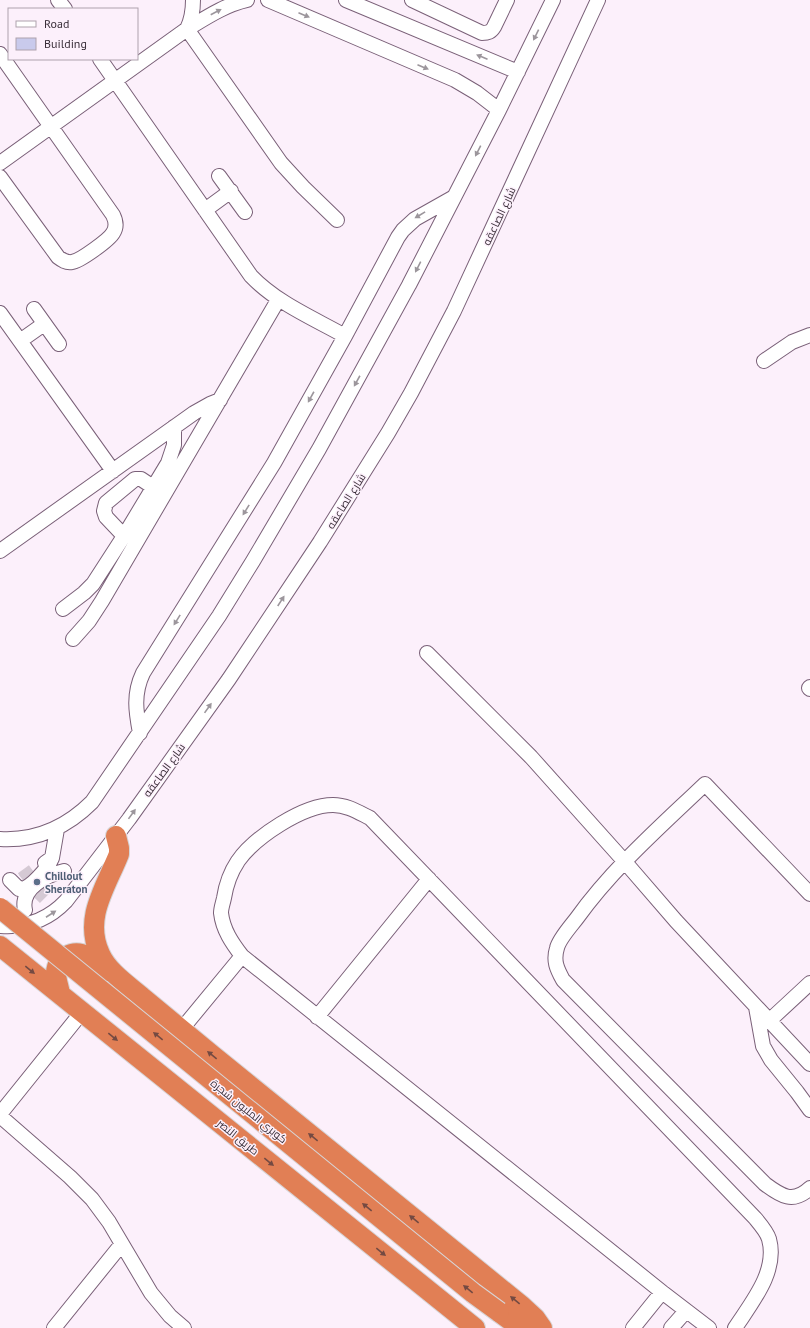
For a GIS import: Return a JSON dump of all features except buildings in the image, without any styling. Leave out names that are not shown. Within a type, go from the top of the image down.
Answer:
[{"type":"highway","points":[[116,836],[119,854],[96,906],[93,931],[100,955],[108,966],[117,976],[181,1030],[522,1306],[535,1318],[542,1328]]},
{"type":"highway","name":"كوبري المليون شجرة","points":[[0,908],[473,1293],[522,1328]]},
{"type":"highway","name":"طريق النصر","points":[[0,946],[475,1328]]},
{"type":"highway","points":[[60,994],[57,969],[62,959],[71,954],[81,953],[86,955],[105,970],[117,976]]},
{"type":"street","points":[[187,28],[192,14],[193,0]]},
{"type":"street","points":[[0,163],[187,28],[229,5],[247,0]]},
{"type":"street","points":[[268,0],[454,80],[499,110]]},
{"type":"street","points":[[346,0],[518,72]]},
{"type":"street","points":[[412,0],[482,33],[491,31],[507,0]]},
{"type":"street","points":[[0,839],[20,839],[33,837],[57,829],[76,817],[92,802],[219,616],[290,499],[350,394],[409,285],[499,110],[553,0]]},
{"type":"street","name":"شارع الصاعقه","points":[[0,926],[28,924],[45,918],[60,908],[116,836],[179,749],[275,611],[364,473],[433,352],[471,276],[598,0]]},
{"type":"street","points":[[187,28],[281,163],[337,220]]},
{"type":"street","points":[[0,54],[113,215],[116,223],[112,235],[78,260],[70,262],[62,260],[58,257],[0,176]]},
{"type":"street","points":[[101,60],[251,276],[259,285],[278,300],[345,336]]},
{"type":"street","points":[[219,176],[245,212]]},
{"type":"street","points":[[204,210],[231,192]]},
{"type":"street","points":[[140,733],[136,710],[136,695],[139,681],[143,673],[274,463],[345,336],[393,244],[403,230],[421,215],[454,197]]},
{"type":"street","points":[[73,639],[102,601],[278,300]]},
{"type":"street","points":[[34,309],[59,344]]},
{"type":"street","points":[[0,313],[112,471]]},
{"type":"street","points":[[20,341],[44,324]]},
{"type":"street","points":[[764,361],[792,342],[810,335]]},
{"type":"street","points":[[0,551],[201,408],[220,400]]},
{"type":"street","points":[[63,609],[79,598],[93,584],[124,536],[168,463],[174,445],[174,427]]},
{"type":"street","points":[[124,536],[106,517],[104,511],[106,502],[135,479],[141,479],[153,487]]},
{"type":"street","points":[[427,653],[531,757],[676,921],[769,1021],[807,1055]]},
{"type":"street","points":[[810,894],[705,784],[625,862],[587,904],[567,930],[557,948],[555,965],[563,980],[765,1184],[780,1195],[795,1198],[805,1193],[810,1188]]},
{"type":"street","points":[[709,1328],[242,956],[232,943],[225,928],[221,911],[227,882],[238,861],[254,843],[270,830],[295,816],[320,806],[334,805],[352,809],[370,818],[755,1218],[769,1237],[772,1252],[767,1273],[762,1285],[735,1328]]},
{"type":"street","points":[[52,858],[16,876],[19,889],[26,888],[47,868],[52,858],[57,829]]},
{"type":"street","points":[[28,924],[24,905],[26,899],[37,883],[54,874],[93,866]]},
{"type":"street","points":[[25,910],[40,893],[64,872]]},
{"type":"street","points":[[317,1017],[429,879]]},
{"type":"street","points":[[181,1030],[242,956]]},
{"type":"street","points":[[769,1021],[810,983]]},
{"type":"street","points":[[756,1007],[763,1046],[771,1060],[810,1110]]},
{"type":"street","points":[[82,1012],[0,1115],[70,1177],[92,1199],[108,1222],[151,1293],[170,1316],[184,1328]]},
{"type":"street","points":[[54,1328],[122,1245]]},
{"type":"street","points":[[633,1328],[662,1292]]},
{"type":"street","points":[[671,1328],[686,1311]]},
{"type":"tunnel","points":[[22,879],[33,871]]},
{"type":"tunnel","points":[[35,898],[45,888]]},
{"type":"place","name":"Chillout Sheraton","points":[[37,882]]}]
